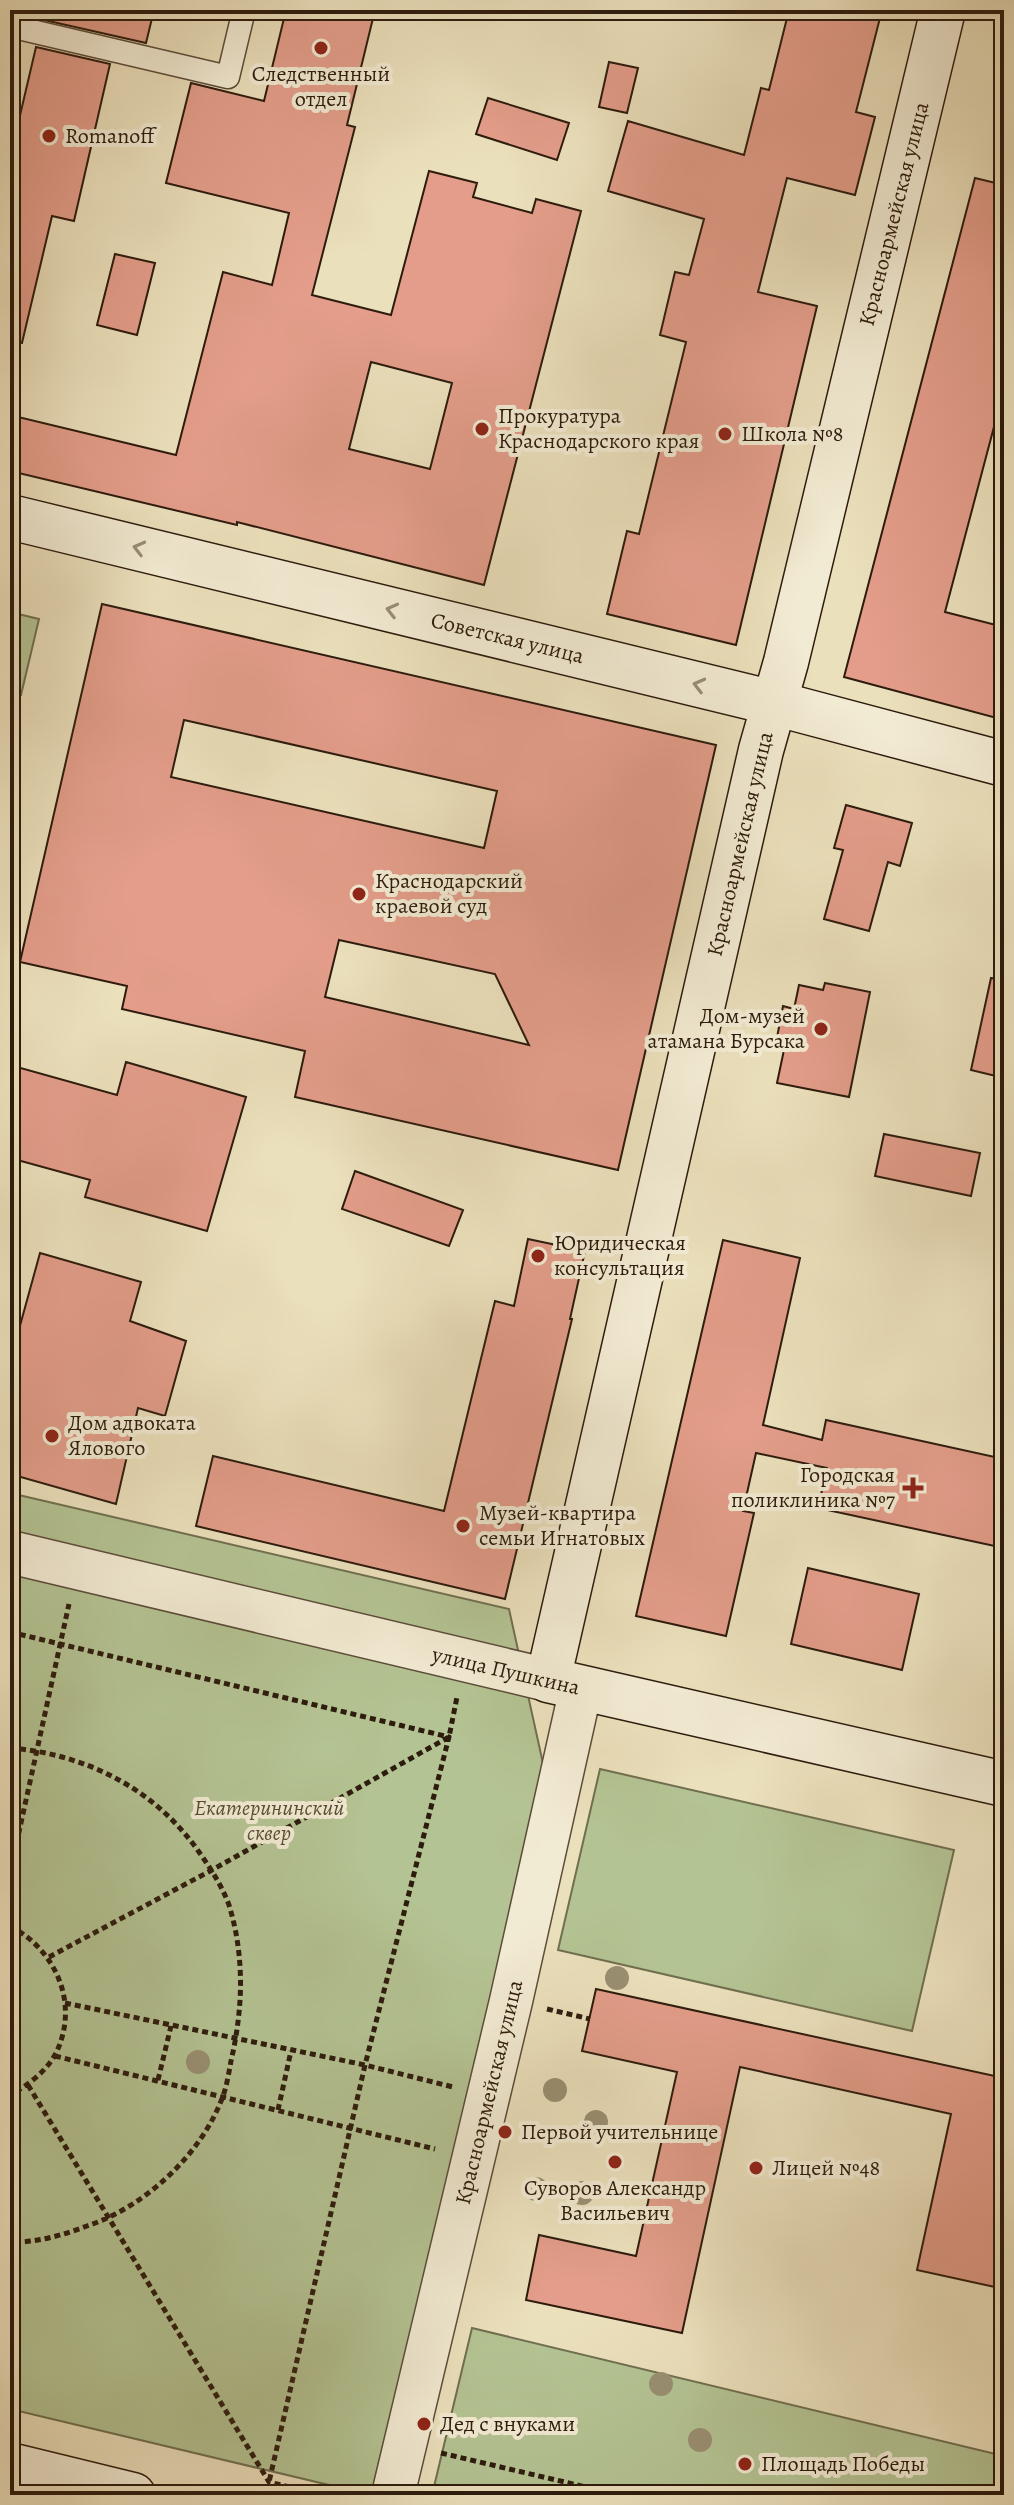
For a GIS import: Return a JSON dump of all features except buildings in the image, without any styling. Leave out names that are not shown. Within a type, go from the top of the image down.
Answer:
[{"type":"street","name":"Красноармейская улица","points":[[393,2495],[489,2096],[565,1684],[761,750],[943,10]]},
{"type":"street","name":"Советская улица","points":[[10,517],[774,703],[1004,764]]},
{"type":"street","name":"улица Пушкина","points":[[10,1552],[76,1570],[1004,1784]]},
{"type":"street","points":[[10,2465],[133,2495]]},
{"type":"street","points":[[10,2487],[42,2495]]},
{"type":"lane","points":[[10,26],[228,77],[244,10]]},
{"type":"path","points":[[10,1873],[76,1570]]},
{"type":"path","points":[[10,1632],[449,1737]]},
{"type":"path","points":[[269,2482],[365,2065],[466,1661]]},
{"type":"path","points":[[49,1957],[449,1737]]},
{"type":"path","points":[[10,1748],[36,1750],[90,1765],[131,1786],[171,1818],[212,1870],[228,1904],[241,1973],[236,2040],[223,2096],[209,2125],[184,2159],[153,2189],[110,2218],[62,2235],[10,2242]]},
{"type":"path","points":[[10,1926],[27,1935],[49,1957],[60,1979],[65,2003],[64,2030],[55,2056],[28,2085],[10,2095]]},
{"type":"path","points":[[65,2003],[365,2065],[489,2096]]},
{"type":"path","points":[[158,2080],[171,2026]]},
{"type":"path","points":[[278,2110],[291,2051]]},
{"type":"path","points":[[55,2056],[474,2159]]},
{"type":"path","points":[[28,2085],[269,2482],[322,2495]]},
{"type":"path","points":[[405,2444],[620,2495]]},
{"type":"green space","points":[[10,612],[39,619],[21,695],[10,692]]},
{"type":"green space","name":"Екатерининский сквер","points":[[10,1493],[509,1609],[546,1777],[371,2495],[10,2409]]},
{"type":"green space","points":[[600,1769],[954,1850],[912,2031],[558,1950]]},
{"type":"green space","points":[[472,2328],[1004,2456],[1004,2495],[432,2495]]},
{"type":"place","name":"Следственный отдел","points":[[321,48]]},
{"type":"place","name":"Romanoff","points":[[49,136]]},
{"type":"place","name":"Прокуратура Краснодарского края","points":[[482,429]]},
{"type":"place","name":"Школа №8","points":[[725,434]]},
{"type":"place","name":"Краснодарский краевой суд","points":[[359,894]]},
{"type":"place","name":"Дом-музей атамана Бурсака","points":[[821,1029]]},
{"type":"place","name":"Юридическая консультация","points":[[538,1256]]},
{"type":"place","name":"Дом адвоката Ялового","points":[[52,1436]]},
{"type":"place","name":"Городская поликлиника №7","points":[[913,1488]]},
{"type":"place","name":"Музей-квартира семьи Игнатовых","points":[[463,1526]]},
{"type":"place","name":"Первой учительнице","points":[[505,2132]]},
{"type":"place","name":"Суворов Александр Васильевич","points":[[615,2162]]},
{"type":"place","name":"Лицей №48","points":[[756,2168]]},
{"type":"place","name":"Дед с внуками","points":[[424,2424]]},
{"type":"place","name":"Площадь Победы","points":[[745,2464]]}]
